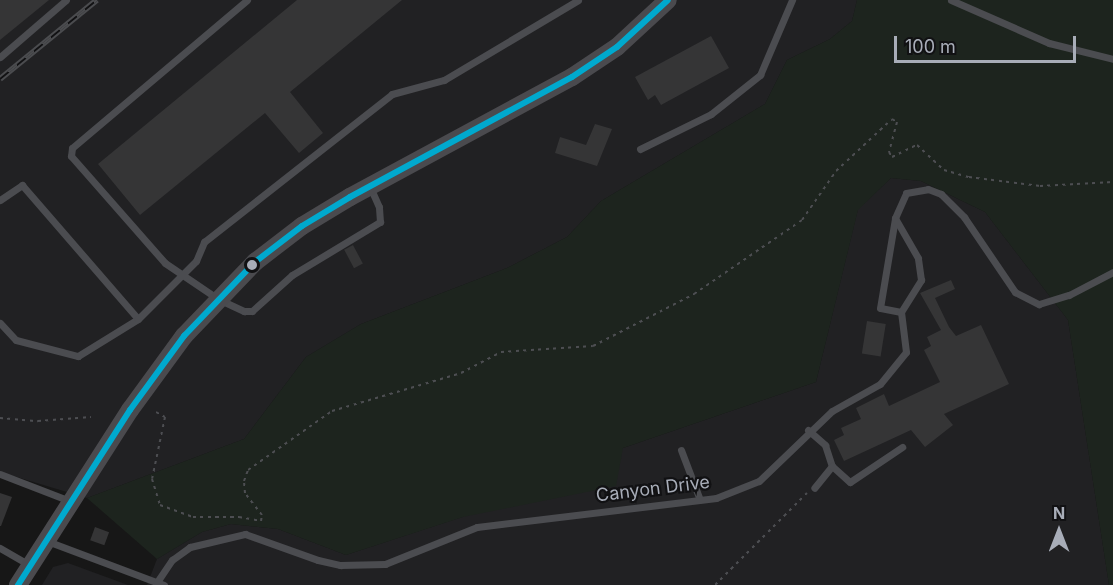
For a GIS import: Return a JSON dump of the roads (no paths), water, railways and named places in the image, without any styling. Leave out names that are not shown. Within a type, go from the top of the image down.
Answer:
[{"type":"street","points":[[18,585],[44,540],[151,381],[218,299],[255,262],[302,226],[572,77],[617,47],[668,0]]},
{"type":"lane","points":[[0,57],[66,0]]},
{"type":"lane","points":[[246,0],[69,152],[165,263],[218,299],[244,311],[252,311],[292,275],[380,222],[379,207],[370,187]]},
{"type":"lane","points":[[0,323],[16,340],[78,356],[138,319],[183,277],[196,261],[204,242],[392,94],[444,80],[578,0]]},
{"type":"lane","points":[[640,149],[711,114],[760,75],[792,0]]},
{"type":"lane","points":[[951,0],[1049,44],[1113,59]]},
{"type":"lane","points":[[0,200],[22,185],[138,319]]},
{"type":"lane","points":[[895,218],[918,258],[921,280],[901,312],[880,308],[895,218],[906,193],[928,189],[941,194],[964,217],[1015,292],[1039,304],[1069,295],[1113,272]]},
{"type":"lane","name":"Canyon Drive","points":[[160,584],[172,560],[190,547],[245,534],[318,560],[361,566],[385,564],[477,527],[700,500],[759,481],[808,430],[832,411],[880,384],[906,352],[901,312]]},
{"type":"lane","points":[[808,430],[825,445],[832,466],[850,482],[902,447]]},
{"type":"lane","points":[[681,450],[700,500]]},
{"type":"lane","points":[[814,488],[832,466]]},
{"type":"lane","points":[[0,474],[70,501]]},
{"type":"lane","points":[[44,540],[160,584]]},
{"type":"lane","points":[[0,548],[30,565]]},
{"type":"railway","points":[[0,79],[97,0]]}]
